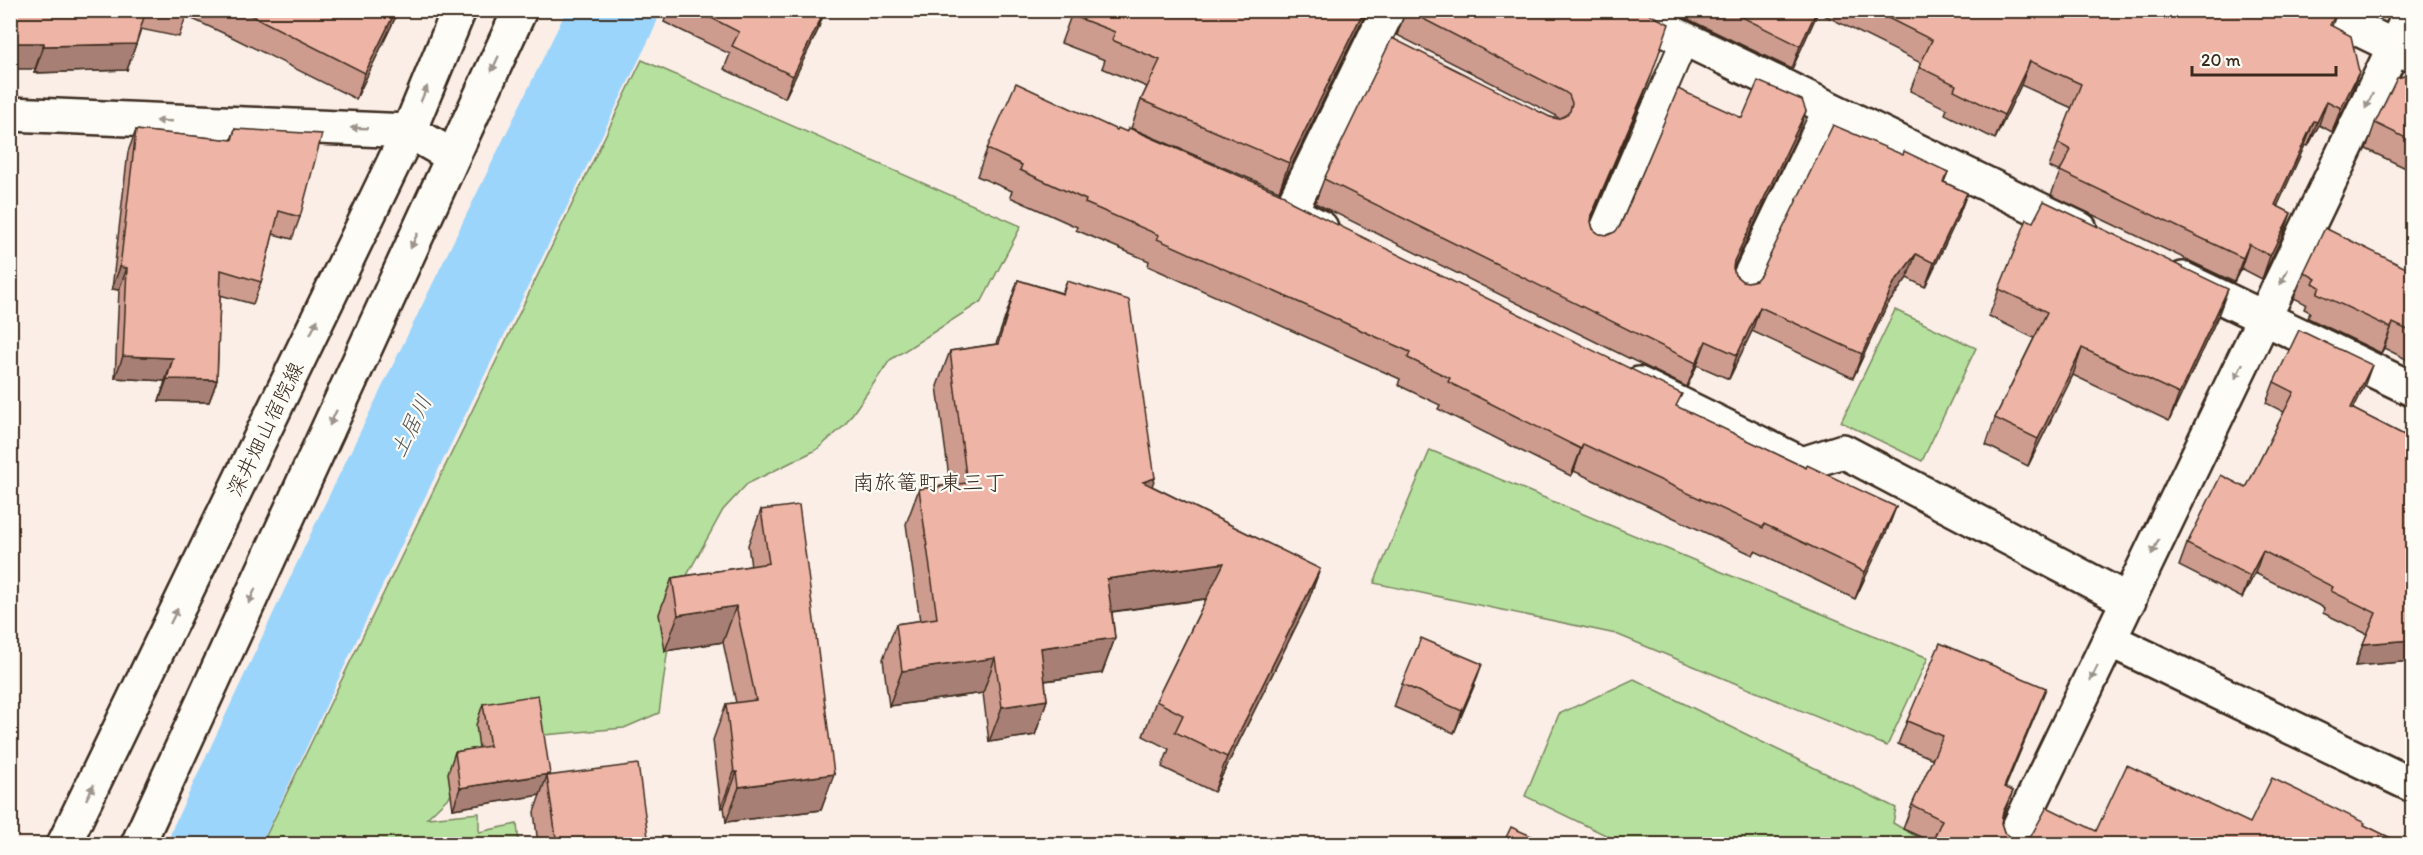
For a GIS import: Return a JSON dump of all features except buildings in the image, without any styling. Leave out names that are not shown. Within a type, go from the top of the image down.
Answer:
[{"type":"street","points":[[138,844],[520,10]]},
{"type":"street","points":[[1343,239],[1279,208],[1384,45],[1388,10]]},
{"type":"street","points":[[1625,10],[2104,241]]},
{"type":"street","points":[[2319,10],[2404,51]]},
{"type":"street","points":[[2011,844],[2264,318],[2404,51],[2412,10]]},
{"type":"street","name":"深井畑山宿院線","points":[[64,844],[409,130],[459,11]]},
{"type":"street","points":[[10,114],[409,130],[452,156]]},
{"type":"street","points":[[2158,267],[2412,389]]},
{"type":"street","points":[[1610,369],[1802,464],[1843,451],[2129,601]]},
{"type":"street","points":[[2110,640],[2412,785]]},
{"type":"lane","points":[[1597,243],[1685,39]]},
{"type":"lane","points":[[1739,291],[1827,108]]},
{"type":"green space","points":[[642,60],[1021,226],[982,301],[890,360],[844,426],[816,450],[747,484],[723,510],[675,597],[659,713],[624,728],[532,736],[484,763],[427,818],[479,813],[479,832],[517,824],[519,844],[262,844]]},
{"type":"green space","points":[[1895,310],[1976,348],[1922,461],[1841,422]]},
{"type":"green space","points":[[1430,450],[1928,658],[1887,746],[1616,634],[1374,583]]},
{"type":"green space","points":[[1634,679],[1896,808],[1893,823],[1929,844],[1624,844],[1525,796],[1559,714]]},
{"type":"waterway","name":"土居川","points":[[213,844],[361,529],[615,10]]},
{"type":"district","name":"南旅篭町東三丁","points":[[929,482]]}]
